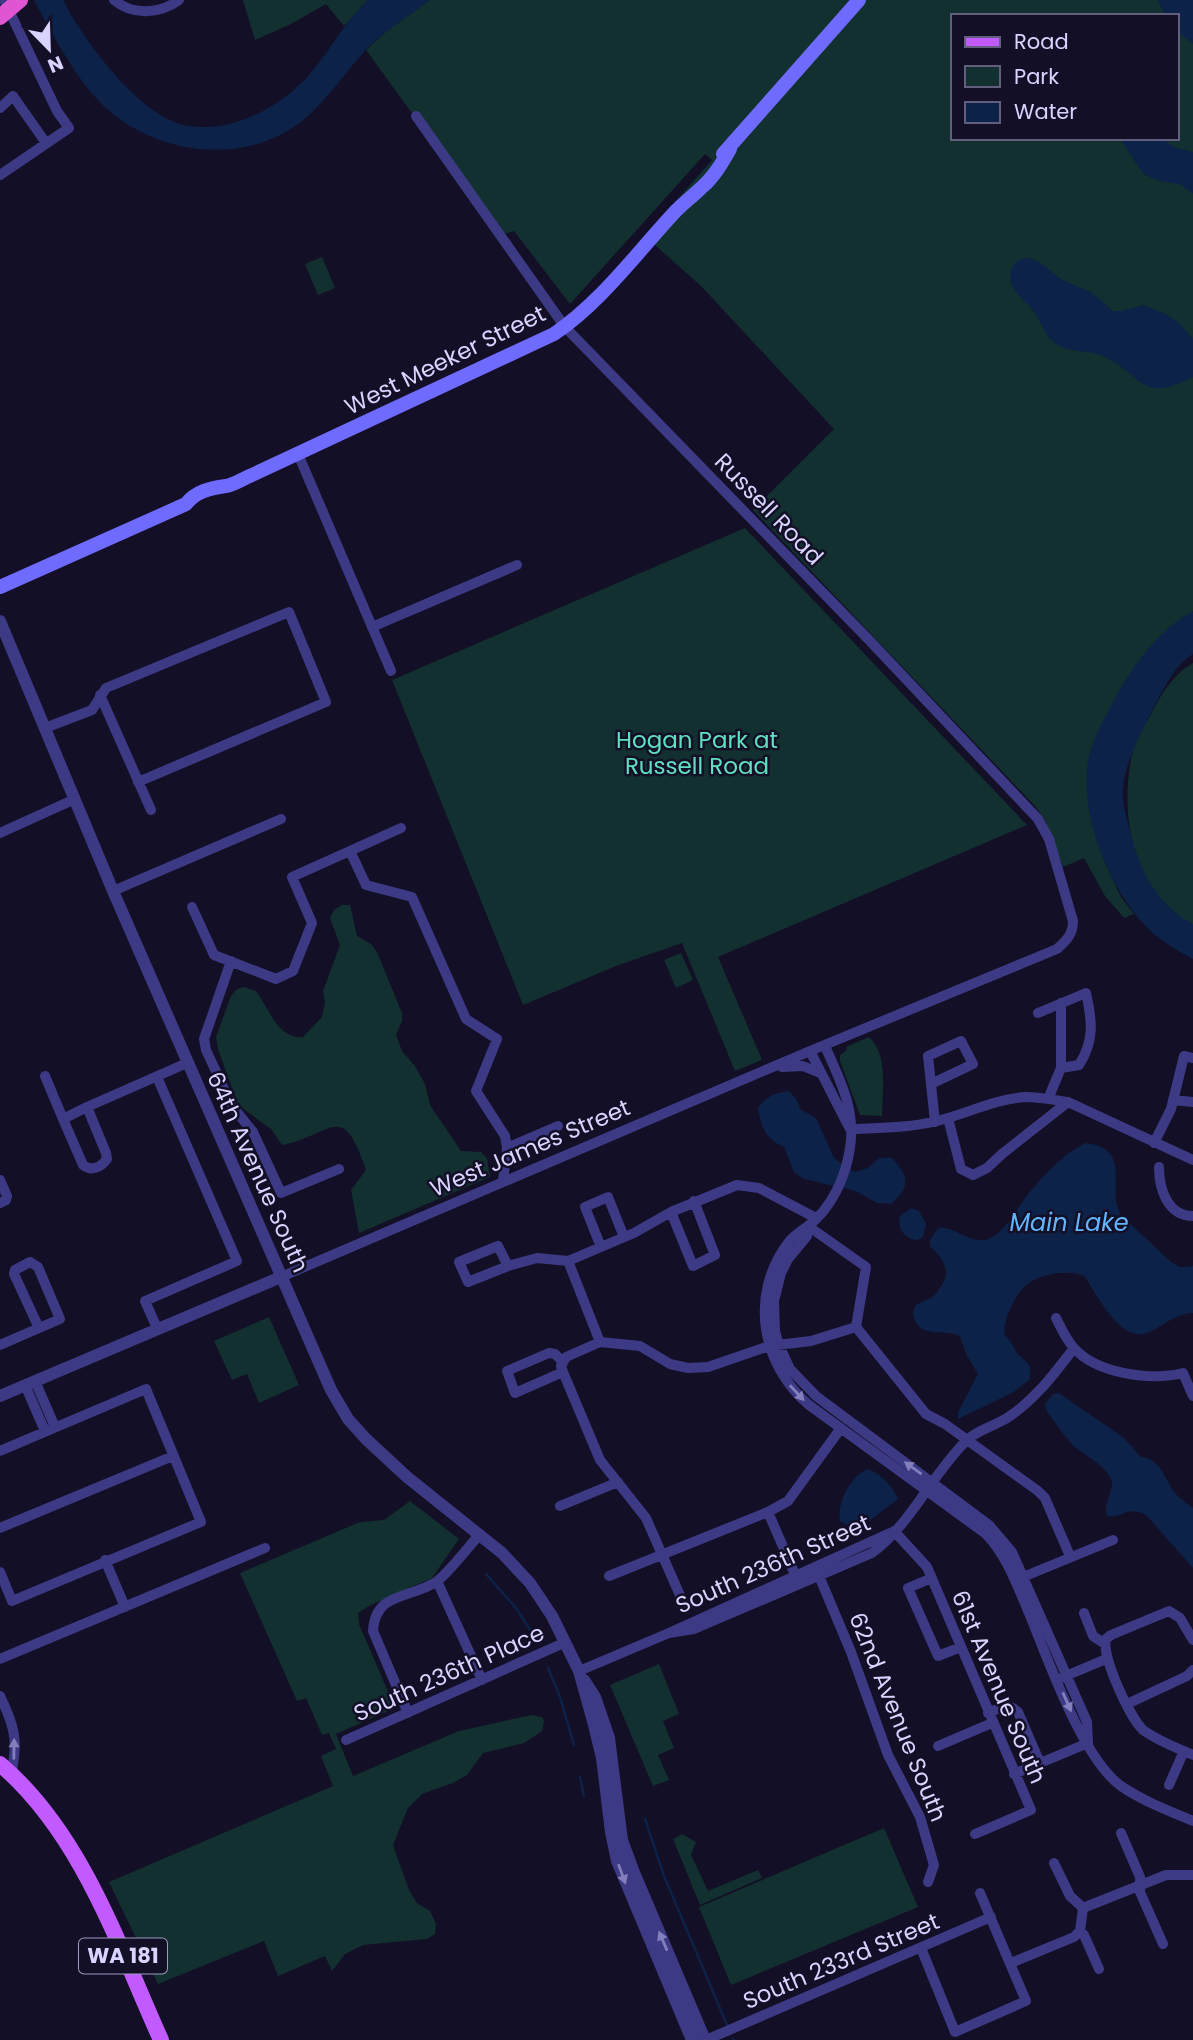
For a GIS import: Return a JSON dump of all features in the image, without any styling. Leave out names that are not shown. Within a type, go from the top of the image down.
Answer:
[{"type":"highway","points":[[0,18],[20,0]]},
{"type":"main road","name":"West Meeker Street","points":[[0,587],[186,504],[192,497],[218,485],[226,486],[298,454],[541,342],[565,327],[601,295],[683,203],[701,189],[719,169],[730,149],[859,0]]},
{"type":"main road","name":"West Meeker Street","points":[[839,26],[866,0]]},
{"type":"main road","name":"WA 181","points":[[5,1769],[40,1807],[86,1874],[161,2040]]},
{"type":"street","points":[[0,175],[69,128],[57,111],[4,0]]},
{"type":"street","points":[[114,0],[134,11],[158,10],[179,0]]},
{"type":"street","points":[[0,108],[13,96],[46,143]]},
{"type":"street","name":"Russell Road","points":[[416,116],[565,327],[870,641],[1038,819],[1049,839],[1073,920],[1071,933]]},
{"type":"street","points":[[298,454],[391,671]]},
{"type":"street","points":[[372,627],[517,565]]},
{"type":"street","points":[[45,729],[92,710],[106,688],[289,612],[326,702],[138,782]]},
{"type":"street","name":"64th Avenue South","points":[[0,621],[187,1063],[331,1390],[348,1419],[366,1439],[407,1477],[480,1534],[530,1583],[595,1697],[609,1738],[622,1840],[706,2040]]},
{"type":"street","points":[[100,695],[150,810]]},
{"type":"street","points":[[0,833],[75,799]]},
{"type":"street","points":[[113,891],[281,819]]},
{"type":"street","points":[[192,907],[211,952],[276,979],[293,971],[312,923],[292,877],[401,828]]},
{"type":"street","points":[[350,851],[366,885],[412,897],[466,1019],[497,1039],[476,1091],[500,1126],[508,1148],[503,1181]]},
{"type":"street","name":"West James Street","points":[[0,1396],[810,1051],[1057,949],[1071,933]]},
{"type":"street","points":[[231,961],[204,1038],[206,1050],[232,1106],[253,1132],[281,1193],[339,1169]]},
{"type":"street","points":[[1038,1013],[1086,993],[1090,1011],[1090,1045],[1079,1065],[1061,1068]]},
{"type":"street","points":[[1048,1099],[1061,1068],[1061,1003]]},
{"type":"street","points":[[931,1084],[972,1064],[961,1041],[928,1056],[935,1122]]},
{"type":"street","points":[[825,1046],[850,1105],[848,1159],[837,1189],[812,1222],[807,1236],[788,1259],[777,1287],[774,1346],[778,1368],[792,1388],[809,1405],[996,1531],[1012,1552],[1078,1726],[1104,1770],[1120,1785],[1143,1799],[1193,1821]]},
{"type":"street","points":[[810,1051],[851,1129]]},
{"type":"street","points":[[1154,1143],[1173,1100],[1184,1056],[1193,1058]]},
{"type":"street","points":[[63,1119],[187,1063]]},
{"type":"street","points":[[771,1068],[803,1066],[820,1073]]},
{"type":"street","points":[[45,1076],[83,1165],[94,1168],[103,1165],[107,1159],[87,1107]]},
{"type":"street","points":[[157,1077],[237,1261],[145,1301],[157,1328]]},
{"type":"street","points":[[851,1129],[912,1126],[935,1122],[1003,1101],[1025,1097],[1048,1099],[1068,1102],[1193,1160]]},
{"type":"street","points":[[1173,1100],[1193,1102]]},
{"type":"street","points":[[948,1118],[961,1169],[973,1175],[987,1168],[1068,1102]]},
{"type":"street","points":[[210,1115],[232,1106]]},
{"type":"street","points":[[508,1148],[558,1126]]},
{"type":"street","points":[[1159,1167],[1161,1193],[1167,1202],[1187,1216],[1193,1216]]},
{"type":"street","points":[[0,1180],[7,1196],[6,1200],[0,1203]]},
{"type":"street","points":[[508,1266],[498,1246],[459,1262],[468,1282],[537,1258],[568,1261],[624,1237],[694,1201],[737,1185],[759,1188],[812,1222],[866,1267],[856,1327],[926,1414],[945,1424],[1045,1498],[1070,1556]]},
{"type":"street","points":[[601,1247],[585,1207],[608,1197],[624,1237]]},
{"type":"street","points":[[671,1212],[693,1266],[715,1255],[694,1201]]},
{"type":"street","points":[[568,1261],[600,1342]]},
{"type":"street","points":[[0,1345],[60,1319],[38,1267],[30,1262],[19,1266],[14,1274],[39,1328]]},
{"type":"street","points":[[1056,1318],[1074,1348],[1103,1367],[1126,1373],[1165,1377],[1188,1372],[1193,1396]]},
{"type":"street","points":[[686,1609],[642,1511],[600,1460],[563,1367],[555,1354],[549,1353],[507,1371],[516,1393],[563,1367],[566,1357],[600,1342],[640,1346],[670,1364],[688,1368],[715,1366],[774,1346],[811,1341],[856,1327]]},
{"type":"street","points":[[774,1346],[806,1388],[930,1487],[997,1546],[1062,1678]]},
{"type":"street","name":"South 236th Street","points":[[579,1671],[818,1572],[894,1531],[967,1440],[1029,1403],[1074,1348]]},
{"type":"street","points":[[30,1383],[50,1429]]},
{"type":"street","points":[[0,1451],[146,1389],[201,1522],[12,1601],[0,1572]]},
{"type":"street","points":[[609,1576],[768,1512],[788,1501],[841,1428]]},
{"type":"street","points":[[0,1528],[173,1456]]},
{"type":"street","points":[[560,1506],[618,1482]]},
{"type":"street","points":[[768,1512],[798,1580]]},
{"type":"street","name":"61st Avenue South","points":[[894,1531],[923,1561],[932,1578],[1031,1810],[975,1834]]},
{"type":"street","points":[[408,1713],[373,1631],[374,1616],[382,1605],[437,1581],[480,1534]]},
{"type":"street","points":[[1023,1577],[1113,1541]]},
{"type":"street","points":[[0,1659],[265,1548]]},
{"type":"street","points":[[105,1560],[125,1607]]},
{"type":"street","name":"62nd Avenue South","points":[[818,1572],[851,1652],[884,1746],[920,1817],[934,1866],[928,1882]]},
{"type":"street","points":[[932,1578],[908,1588],[939,1656],[961,1647]]},
{"type":"street","points":[[437,1581],[482,1680]]},
{"type":"street","points":[[1106,1642],[1169,1612],[1180,1618],[1193,1641]]},
{"type":"street","points":[[1084,1613],[1093,1636],[1106,1642]]},
{"type":"street","name":"South 236th Place","points":[[346,1740],[566,1642]]},
{"type":"street","points":[[1106,1642],[1107,1659],[1127,1704],[1142,1728],[1188,1753],[1169,1785]]},
{"type":"street","points":[[1062,1678],[1107,1659]]},
{"type":"street","points":[[1127,1704],[1187,1676],[1193,1670]]},
{"type":"street","name":"64th Avenue South","points":[[579,1671],[602,1758],[617,1861],[692,2040]]},
{"type":"street","points":[[0,1696],[13,1724],[16,1754],[5,1769]]},
{"type":"street","points":[[939,1746],[990,1718],[1004,1706],[1013,1707],[1018,1712],[1040,1763]]},
{"type":"street","points":[[1014,1774],[1088,1743]]},
{"type":"street","points":[[1121,1833],[1140,1877],[1140,1892],[1163,1944]]},
{"type":"street","points":[[1054,1863],[1070,1896],[1083,1908]]},
{"type":"street","points":[[1083,1908],[1166,1875],[1193,1875]]},
{"type":"street","points":[[920,1948],[955,2032],[1026,2001],[980,1894]]},
{"type":"street","points":[[1011,1963],[1074,1937],[1080,1931],[1083,1908]]},
{"type":"street","name":"South 233rd Street","points":[[706,2040],[991,1917]]},
{"type":"street","points":[[1080,1931],[1099,1969]]},
{"type":"green space","points":[[243,0],[368,0],[344,26],[326,4],[255,40]]},
{"type":"green space","points":[[430,0],[1193,0],[1193,614],[1150,651],[1105,863],[1121,897],[1134,914],[1124,918],[1105,896],[1084,858],[1063,867],[1045,820],[1035,806],[753,510],[834,429],[702,287],[645,236],[712,160],[705,154],[570,304],[514,231],[501,235],[366,50],[389,29]]},
{"type":"green space","points":[[322,257],[335,288],[318,295],[305,264]]},
{"type":"green space","name":"Hogan Park at Russell Road","points":[[745,528],[1027,825],[718,957],[762,1060],[735,1071],[682,943],[616,966],[523,1005],[392,680]]},
{"type":"green space","points":[[1193,663],[1193,925],[1172,910],[1143,872],[1134,849],[1127,800],[1133,750],[1138,737],[1168,686],[1179,673]]},
{"type":"green space","points":[[342,905],[350,905],[357,936],[371,944],[377,952],[402,1013],[402,1021],[396,1035],[402,1051],[425,1084],[430,1105],[461,1151],[481,1152],[487,1158],[490,1177],[359,1233],[351,1190],[366,1170],[350,1135],[343,1128],[334,1127],[282,1145],[271,1129],[238,1105],[216,1037],[231,996],[237,989],[244,987],[256,991],[280,1028],[294,1036],[303,1037],[322,1017],[325,1003],[323,991],[340,945],[330,918],[334,910]]},
{"type":"green space","points":[[681,953],[693,980],[676,988],[664,960]]},
{"type":"green space","points":[[869,1037],[882,1064],[882,1116],[860,1115],[840,1061],[840,1055],[847,1050],[846,1047]]},
{"type":"green space","points":[[269,1317],[299,1385],[259,1403],[247,1374],[232,1380],[214,1341]]},
{"type":"green space","points":[[410,1501],[459,1539],[432,1578],[358,1613],[359,1624],[395,1708],[336,1734],[353,1776],[459,1731],[531,1715],[542,1717],[542,1731],[524,1743],[483,1753],[467,1775],[422,1794],[408,1808],[393,1845],[409,1890],[417,1903],[430,1911],[436,1924],[435,1934],[427,1939],[363,1945],[345,1954],[332,1971],[325,1956],[278,1976],[264,1941],[158,1984],[109,1882],[333,1786],[321,1756],[336,1749],[329,1733],[322,1735],[306,1698],[297,1701],[240,1573],[360,1522],[384,1520]]},
{"type":"green space","points":[[659,1664],[679,1714],[663,1721],[674,1748],[658,1755],[669,1780],[653,1786],[610,1685]]},
{"type":"green space","points":[[884,1828],[918,1907],[731,1985],[699,1907]]},
{"type":"green space","points":[[682,1834],[696,1842],[691,1855],[708,1891],[758,1870],[762,1878],[700,1905],[673,1839]]},
{"type":"water","points":[[34,0],[63,0],[99,56],[134,94],[171,120],[203,127],[247,118],[286,96],[307,77],[368,0],[430,0],[374,42],[317,107],[298,124],[274,138],[249,146],[221,150],[167,142],[141,132],[117,117],[97,99],[79,77]]},
{"type":"water","points":[[1157,0],[1193,0],[1193,44],[1179,33],[1179,14],[1165,14]]},
{"type":"water","points":[[1121,140],[1164,140],[1173,147],[1193,152],[1193,194],[1180,184],[1160,181],[1143,174]]},
{"type":"water","points":[[1029,258],[1038,261],[1062,280],[1091,292],[1113,311],[1143,305],[1166,314],[1179,323],[1193,339],[1193,377],[1176,385],[1153,388],[1103,356],[1056,344],[1011,282],[1014,265],[1019,260]]},
{"type":"water","points":[[1193,611],[1193,654],[1176,670],[1155,705],[1129,761],[1123,791],[1124,807],[1142,868],[1168,906],[1193,924],[1193,959],[1152,933],[1116,885],[1105,864],[1090,818],[1087,773],[1090,752],[1096,737],[1133,669],[1159,637]]},
{"type":"water","points":[[789,1091],[797,1100],[800,1109],[816,1118],[834,1158],[854,1172],[868,1168],[879,1158],[892,1158],[905,1176],[905,1182],[902,1192],[891,1204],[877,1203],[856,1191],[804,1179],[794,1172],[784,1147],[765,1132],[758,1108],[771,1096]]},
{"type":"water","name":"Main Lake","points":[[1086,1143],[1101,1147],[1110,1154],[1116,1173],[1118,1207],[1123,1217],[1171,1262],[1180,1267],[1193,1266],[1193,1313],[1175,1318],[1147,1333],[1137,1334],[1118,1324],[1084,1276],[1062,1273],[1038,1278],[1026,1285],[1018,1295],[1004,1328],[1004,1334],[1016,1352],[1030,1366],[1030,1379],[1014,1392],[958,1419],[958,1412],[978,1374],[966,1354],[960,1336],[926,1331],[920,1328],[913,1315],[916,1305],[931,1298],[945,1279],[944,1264],[930,1246],[930,1240],[938,1228],[950,1229],[979,1240],[992,1237],[1004,1227],[1048,1171],[1070,1152]]},
{"type":"water","points":[[911,1208],[919,1211],[926,1224],[923,1237],[917,1240],[905,1235],[900,1225],[900,1216]]},
{"type":"water","points":[[1059,1393],[1124,1438],[1141,1457],[1154,1462],[1162,1470],[1175,1493],[1193,1508],[1193,1568],[1146,1515],[1130,1511],[1107,1516],[1111,1479],[1099,1465],[1070,1442],[1046,1410],[1045,1404],[1053,1394]]},
{"type":"water","points":[[869,1469],[886,1481],[898,1499],[869,1521],[852,1528],[840,1521],[843,1498],[856,1477]]},
{"type":"waterway","points":[[486,1574],[516,1608],[536,1639]]},
{"type":"waterway","points":[[548,1668],[574,1745]]},
{"type":"waterway","points":[[580,1777],[584,1796]]},
{"type":"waterway","points":[[645,1819],[664,1876],[728,2027]]}]
